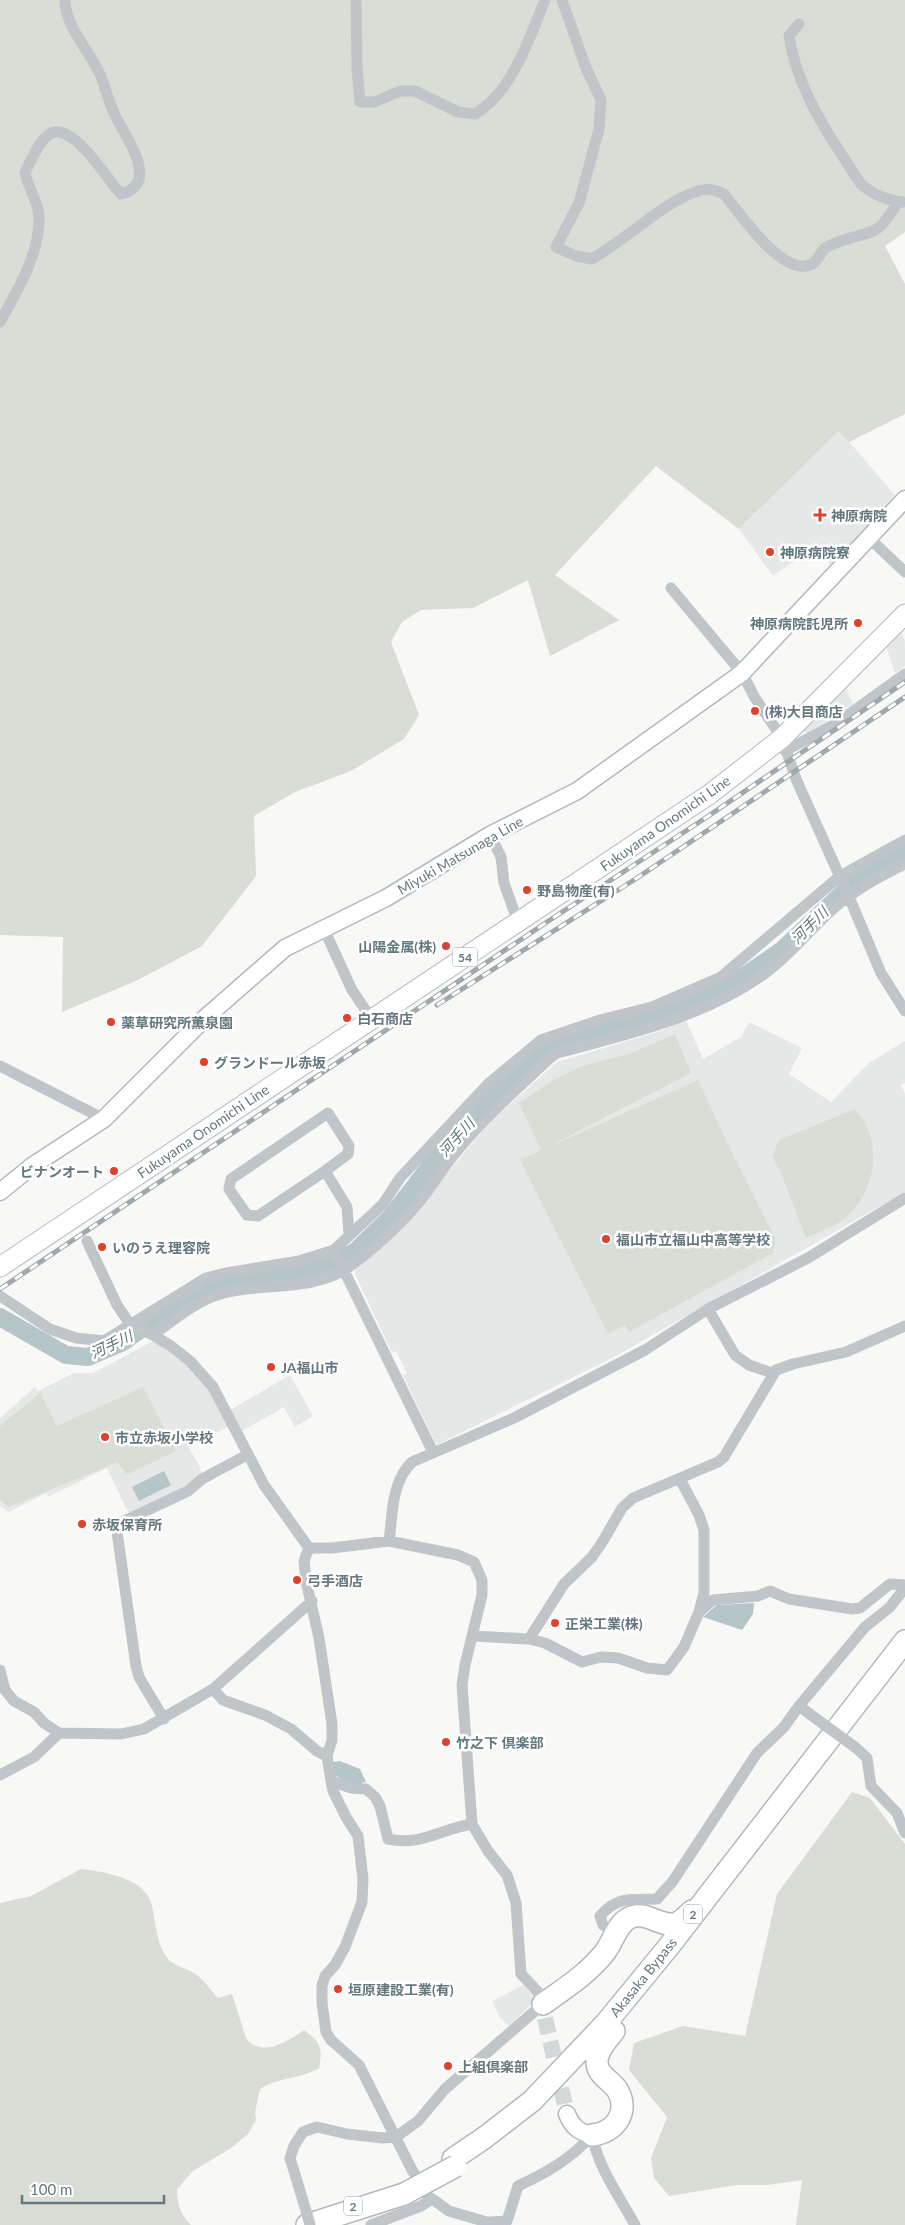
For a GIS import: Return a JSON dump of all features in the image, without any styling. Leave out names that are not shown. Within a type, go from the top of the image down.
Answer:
[{"type":"highway","name":"Akasaka Bypass","points":[[454,2162],[532,2101],[606,2023],[670,1945],[905,1641]]},
{"type":"highway","name":"Akasaka Bypass","points":[[308,2222],[402,2190],[454,2162],[517,2124],[554,2088],[610,2028],[905,1650]]},
{"type":"highway","points":[[544,2011],[605,1953],[617,1932],[628,1918],[644,1916],[667,1924],[677,1923],[700,1905]]},
{"type":"highway","points":[[606,2023],[625,1992],[660,1947],[661,1938],[644,1916]]},
{"type":"highway","points":[[592,2135],[603,2134],[618,2122],[622,2104],[618,2089],[601,2074],[596,2062],[599,2050],[664,1966],[678,1941]]},
{"type":"highway","points":[[554,2088],[581,2072],[601,2074]]},
{"type":"main road","name":"Miyuki Matsunaga Line","points":[[0,1192],[32,1166],[104,1119],[205,1018],[285,948],[386,898],[490,835],[577,791],[742,673],[832,574],[905,499]]},
{"type":"main road","name":"Fukuyama Onomichi Line","points":[[0,1267],[371,1018],[784,745],[905,614]]},
{"type":"main road","points":[[567,2114],[571,2125],[582,2133],[592,2135]]},
{"type":"street","points":[[0,322],[29,264],[38,236],[39,216],[25,173],[44,138],[51,133],[63,133],[74,138],[96,162],[112,186],[121,194],[135,187],[139,180],[139,160],[114,114],[99,72],[71,23],[65,7],[65,0]]},
{"type":"street","points":[[356,0],[356,68],[360,102],[374,102],[401,91],[415,91],[458,112],[476,114],[485,108],[498,94],[512,72],[545,0]]},
{"type":"street","points":[[562,0],[586,68],[601,100],[599,130],[579,203],[556,247],[576,256],[592,259],[678,200],[699,190],[715,190],[724,194],[766,245],[781,258],[793,264],[805,266],[814,263],[825,248],[879,229],[887,222],[902,202],[871,191],[861,183],[827,132],[801,82],[791,48],[789,36],[799,24]]},
{"type":"street","points":[[869,538],[905,572]]},
{"type":"street","points":[[671,588],[742,673],[784,745],[800,788],[849,895],[881,973],[905,1011]]},
{"type":"street","points":[[784,745],[837,723],[905,674]]},
{"type":"street","points":[[490,835],[501,857],[504,883],[515,914],[520,921]]},
{"type":"street","points":[[0,1296],[50,1329],[76,1338],[104,1341],[206,1278],[226,1272],[300,1261],[335,1251],[349,1234],[383,1204],[400,1178],[488,1084],[541,1040],[600,1020],[652,1007],[721,977],[841,878],[905,840]]},
{"type":"street","points":[[151,1334],[194,1305],[211,1297],[226,1292],[286,1286],[332,1275],[344,1268],[368,1251],[414,1208],[456,1152],[494,1109],[550,1058],[557,1054],[648,1029],[685,1015],[746,986],[785,957],[849,895],[905,864]]},
{"type":"street","points":[[324,929],[352,990],[371,1018]]},
{"type":"street","points":[[0,1066],[104,1119]]},
{"type":"street","points":[[328,1114],[349,1146],[348,1154],[325,1171],[258,1216],[247,1215],[229,1188],[231,1179],[328,1114]]},
{"type":"street","points":[[325,1171],[347,1207],[349,1234]]},
{"type":"street","points":[[389,1541],[397,1484],[402,1472],[412,1462],[523,1413],[645,1350],[708,1309],[808,1258],[905,1198]]},
{"type":"street","points":[[87,1241],[117,1304],[132,1325],[151,1334],[190,1361],[213,1387],[264,1486],[308,1548]]},
{"type":"street","points":[[335,1251],[433,1452]]},
{"type":"street","points":[[708,1309],[735,1355],[749,1365],[772,1373]]},
{"type":"street","points":[[529,1639],[564,1584],[592,1557],[622,1508],[633,1498],[718,1462],[724,1457],[772,1373],[793,1364],[846,1352],[905,1326]]},
{"type":"street","points":[[164,1719],[139,1677],[136,1666],[116,1524],[188,1491],[202,1479],[247,1454]]},
{"type":"street","points":[[473,1636],[529,1639],[545,1643],[582,1662],[601,1657],[618,1658],[646,1668],[667,1670],[684,1647],[699,1612],[704,1593],[704,1530],[680,1479]]},
{"type":"street","points":[[308,1548],[332,1548],[389,1541],[458,1554],[474,1562],[482,1580],[482,1595],[462,1685],[472,1824],[488,1852],[507,1875],[516,1903],[521,1974],[539,1993],[544,2011],[445,2089],[418,2120],[396,2137],[383,2138],[347,2134],[317,2127],[303,2132],[294,2146],[290,2158],[308,2222]]},
{"type":"street","points":[[308,1548],[304,1561],[306,1581],[312,1601],[332,1724],[332,1740],[327,1756],[331,1782],[346,1817],[358,1836],[363,1879],[362,1902],[345,1947],[336,1965],[325,1976],[322,1986],[326,2032],[331,2040],[359,2065],[412,2170],[428,2196],[449,2211],[492,2224],[506,2221],[518,2186],[550,2171],[578,2150],[592,2135]]},
{"type":"street","points":[[699,1612],[713,1600],[758,1596],[770,1591],[789,1599],[852,1609],[860,1608],[890,1584],[905,1586]]},
{"type":"street","points":[[617,1932],[603,1925],[600,1916],[609,1905],[629,1898],[657,1899],[672,1881],[757,1753],[784,1727],[799,1706],[865,1627],[888,1608],[905,1586]]},
{"type":"street","points":[[0,1670],[5,1690],[14,1701],[34,1712],[44,1723],[58,1733],[121,1734],[144,1729],[213,1689],[312,1601]]},
{"type":"street","points":[[213,1689],[223,1700],[265,1715],[290,1729],[327,1756]]},
{"type":"street","points":[[799,1706],[867,1758],[871,1786],[897,1813],[905,1833]]},
{"type":"street","points":[[0,1775],[34,1757],[58,1733]]},
{"type":"street","points":[[331,1782],[351,1788],[366,1789],[375,1797],[380,1806],[388,1839],[417,1841],[455,1826],[472,1824]]},
{"type":"street","points":[[592,2135],[594,2149],[635,2225]]},
{"type":"street","points":[[371,2225],[421,2206],[432,2199]]},
{"type":"shaded area","points":[[0,0],[905,0],[905,232],[885,246],[905,284],[905,414],[849,442],[838,431],[739,529],[656,466],[555,575],[619,620],[550,656],[528,580],[473,608],[421,610],[402,622],[391,642],[419,715],[404,739],[351,771],[295,792],[254,816],[256,876],[202,946],[138,980],[62,1012],[63,937],[0,935]]},
{"type":"shaded area","name":"神原病院","points":[[839,430],[899,500],[835,569],[813,547],[773,576],[739,529]]},
{"type":"shaded area","points":[[900,628],[905,641],[905,666],[895,673],[885,644]]},
{"type":"shaded area","points":[[846,688],[853,704],[807,734],[802,729]]},
{"type":"shaded area","name":"福山市立福山中高等学校","points":[[686,1020],[703,1059],[741,1037],[749,1022],[802,1048],[789,1074],[831,1102],[869,1063],[905,1041],[905,1083],[901,1085],[905,1094],[905,1192],[614,1357],[438,1444],[435,1442],[403,1375],[407,1373],[396,1351],[392,1353],[355,1274],[355,1268],[402,1227],[490,1122],[557,1062],[657,1032]]},
{"type":"shaded area","points":[[675,1034],[691,1073],[542,1150],[698,1080],[775,1238],[773,1253],[629,1332],[625,1325],[608,1334],[520,1160],[541,1150],[519,1103],[555,1079],[582,1066],[629,1054]]},
{"type":"shaded area","points":[[855,1109],[870,1135],[873,1150],[873,1166],[870,1181],[864,1195],[844,1219],[806,1238],[781,1173],[772,1156],[779,1140]]},
{"type":"shaded area","name":"市立赤坂小学校","points":[[155,1340],[184,1361],[204,1381],[229,1426],[189,1447],[203,1474],[189,1487],[129,1514],[107,1468],[48,1497],[46,1493],[9,1512],[0,1506],[0,1418],[35,1387],[38,1391],[74,1373],[93,1373]]},
{"type":"shaded area","points":[[290,1375],[313,1416],[295,1427],[284,1407],[242,1431],[230,1410]]},
{"type":"shaded area","points":[[143,1387],[176,1451],[126,1475],[118,1462],[9,1507],[0,1500],[0,1426],[40,1393],[57,1426]]},
{"type":"shaded area","points":[[164,1471],[171,1485],[139,1501],[132,1487]]},
{"type":"shaded area","points":[[754,1603],[753,1614],[742,1630],[703,1617],[717,1605]]},
{"type":"shaded area","points":[[340,1761],[360,1769],[366,1782],[351,1785],[333,1774],[333,1762]]},
{"type":"shaded area","points":[[852,1792],[870,1798],[905,1844],[905,2225],[796,2225],[802,2180],[768,2185],[737,2185],[669,2196],[654,2178],[651,2158],[667,2117],[629,2070],[634,2043],[683,2026],[745,2036],[777,1894]]},
{"type":"shaded area","points":[[81,1869],[124,1878],[142,1889],[148,1896],[152,1906],[158,1939],[167,1958],[197,1975],[218,1998],[232,1994],[246,2038],[252,2044],[267,2048],[275,2046],[304,2030],[314,2038],[319,2046],[321,2055],[319,2068],[312,2072],[275,2082],[260,2089],[255,2112],[256,2120],[248,2134],[231,2148],[193,2171],[177,2189],[180,2208],[184,2217],[191,2225],[0,2225],[0,1903],[31,1896]]},
{"type":"shaded area","points":[[523,1985],[537,1999],[509,2026],[499,2016],[492,2001]]},
{"type":"waterway","name":"河手川","points":[[0,1317],[66,1355],[88,1357],[123,1342],[188,1295],[210,1285],[238,1279],[296,1274],[333,1265],[356,1251],[391,1217],[453,1137],[525,1068],[551,1050],[667,1013],[727,988],[781,951],[862,875],[905,848]]},
{"type":"tunnel","points":[[545,2018],[567,2114]]},
{"type":"railway","points":[[0,1289],[550,920],[704,819],[905,682]]},
{"type":"railway","points":[[437,1005],[637,878],[905,697]]},
{"type":"place","name":"神原病院","points":[[820,515]]},
{"type":"place","name":"神原病院寮","points":[[770,552]]},
{"type":"place","name":"神原病院託児所","points":[[858,623]]},
{"type":"place","name":"(株)大目商店","points":[[755,711]]},
{"type":"place","name":"野島物産(有)","points":[[527,890]]},
{"type":"place","name":"山陽金属(株)","points":[[446,946]]},
{"type":"place","name":"白石商店","points":[[347,1018]]},
{"type":"place","name":"薬草研究所薫泉園","points":[[111,1022]]},
{"type":"place","name":"グランドール赤坂","points":[[204,1062]]},
{"type":"place","name":"ビナンオート","points":[[114,1171]]},
{"type":"place","name":"福山市立福山中高等学校","points":[[606,1239]]},
{"type":"place","name":"いのうえ理容院","points":[[102,1247]]},
{"type":"place","name":"JA福山市","points":[[271,1367]]},
{"type":"place","name":"市立赤坂小学校","points":[[105,1437]]},
{"type":"place","name":"赤坂保育所","points":[[82,1524]]},
{"type":"place","name":"弓手酒店","points":[[297,1580]]},
{"type":"place","name":"正栄工業(株)","points":[[555,1623]]},
{"type":"place","name":"竹之下 倶楽部","points":[[446,1742]]},
{"type":"place","name":"垣原建設工業(有)","points":[[338,1989]]},
{"type":"place","name":"上組倶楽部","points":[[448,2066]]}]
